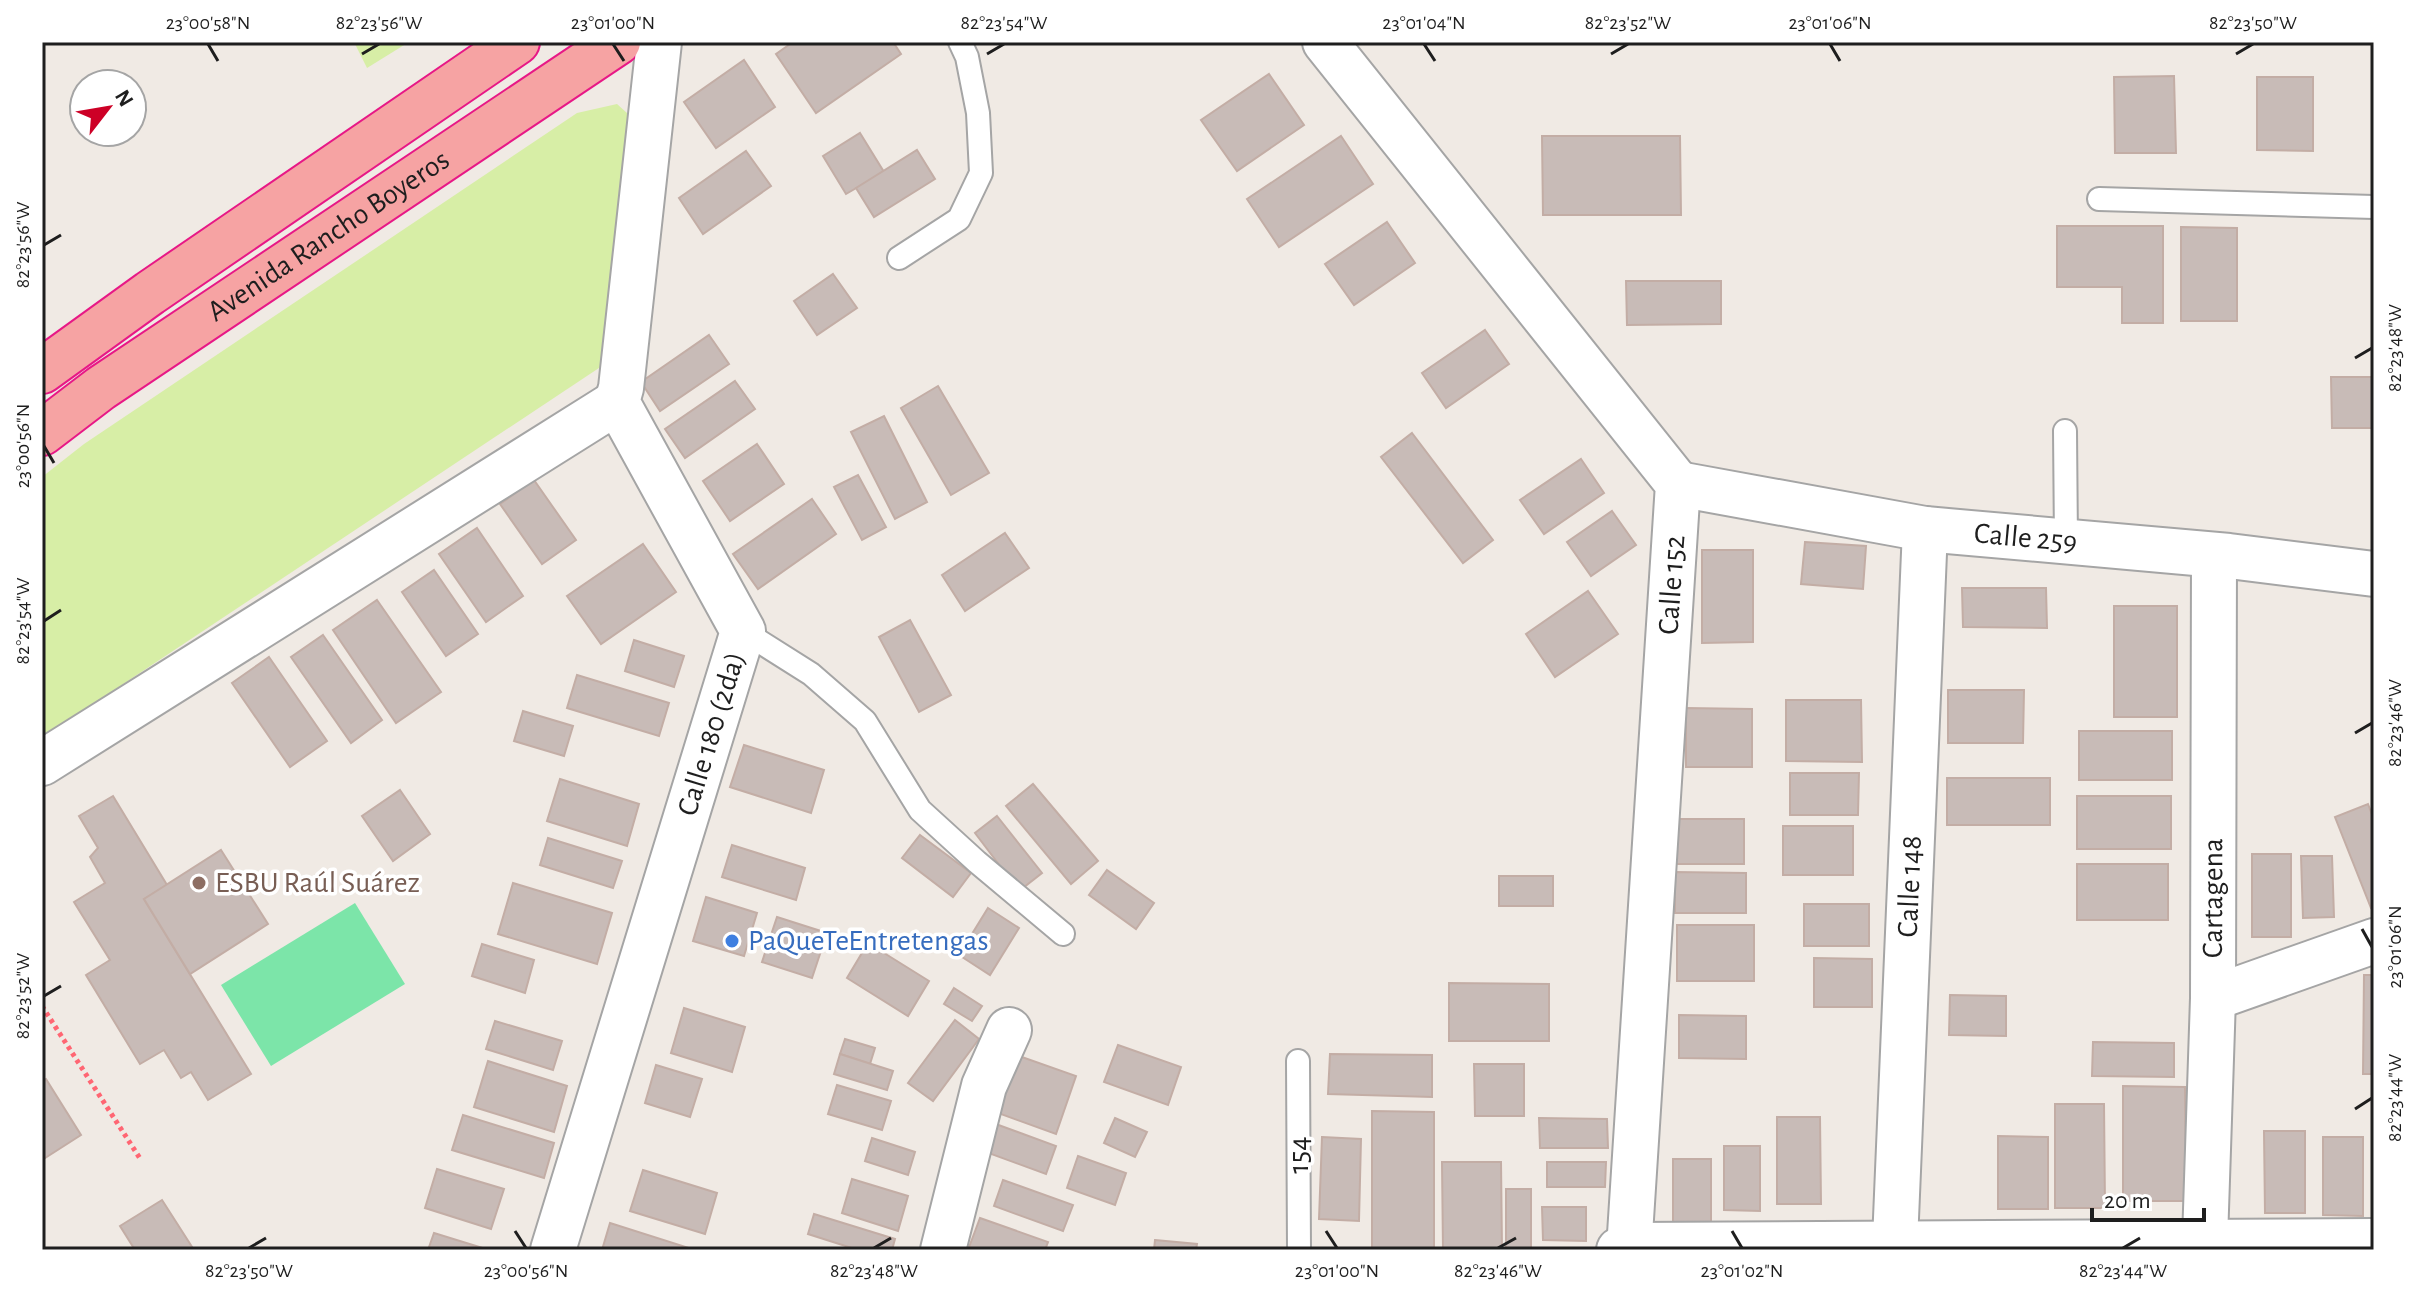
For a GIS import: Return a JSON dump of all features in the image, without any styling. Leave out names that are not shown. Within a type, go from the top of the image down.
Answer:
[{"type":"highway","name":"Avenida Rancho Boyeros","points":[[42,371],[150,293],[517,42]]},
{"type":"highway","name":"Avenida Rancho Boyeros","points":[[42,433],[101,388],[618,42]]},
{"type":"street","points":[[42,763],[617,402],[659,42]]},
{"type":"street","points":[[1325,42],[1678,484]]},
{"type":"street","name":"Calle 180 (2da)","points":[[553,1250],[743,631],[617,402]]},
{"type":"street","name":"Calle 259","points":[[1678,484],[1925,529],[2214,555],[2374,574]]},
{"type":"street","name":"Calle 152","points":[[1626,1248],[1678,484]]},
{"type":"street","name":"Calle 148","points":[[1895,1242],[1925,529]]},
{"type":"street","name":"Cartagena","points":[[2205,1240],[2213,998],[2214,555]]},
{"type":"street","points":[[2213,998],[2374,941]]},
{"type":"street","points":[[943,1250],[984,1086],[1009,1030]]},
{"type":"street","points":[[1626,1248],[1895,1242],[2374,1241]]},
{"type":"lane","points":[[899,258],[959,219],[981,173],[978,113],[967,57],[960,42]]},
{"type":"lane","points":[[2099,199],[2374,207]]},
{"type":"lane","points":[[2065,431],[2066,542]]},
{"type":"lane","points":[[743,631],[811,674],[865,721],[920,810],[1063,934]]},
{"type":"lane","name":"154","points":[[1298,1061],[1299,1250]]},
{"type":"path","points":[[42,1006],[141,1160]]},
{"type":"green space","points":[[354,42],[409,42],[367,68]]},
{"type":"green space","points":[[617,104],[627,113],[636,131],[602,366],[42,738],[42,477],[84,444],[577,113]]},
{"type":"green space","points":[[355,903],[405,984],[271,1066],[221,985]]},
{"type":"building","points":[[793,42],[893,42],[901,54],[816,113],[776,54]]},
{"type":"building","points":[[744,60],[775,107],[716,148],[684,102]]},
{"type":"building","points":[[1269,74],[1304,125],[1237,171],[1201,120]]},
{"type":"building","points":[[2174,76],[2176,153],[2115,153],[2114,77]]},
{"type":"building","points":[[2257,77],[2313,77],[2313,151],[2257,150]]},
{"type":"building","points":[[860,133],[884,172],[846,194],[823,156]]},
{"type":"building","points":[[1341,136],[1373,184],[1279,247],[1247,199]]},
{"type":"building","points":[[1542,136],[1680,136],[1681,215],[1543,215]]},
{"type":"building","points":[[917,150],[935,179],[874,217],[856,188]]},
{"type":"building","points":[[746,151],[771,186],[703,234],[679,198]]},
{"type":"building","points":[[1387,222],[1415,263],[1354,305],[1325,264]]},
{"type":"building","points":[[2057,226],[2163,226],[2163,323],[2122,323],[2122,287],[2057,287]]},
{"type":"building","points":[[2181,227],[2237,228],[2237,321],[2181,321]]},
{"type":"building","points":[[833,274],[857,308],[817,335],[794,301]]},
{"type":"building","points":[[1626,281],[1721,281],[1721,324],[1627,325]]},
{"type":"building","points":[[1485,330],[1509,364],[1446,408],[1422,373]]},
{"type":"building","points":[[709,335],[729,364],[660,411],[641,382]]},
{"type":"building","points":[[2331,377],[2374,377],[2374,428],[2332,428]]},
{"type":"building","points":[[735,381],[755,409],[685,458],[665,429]]},
{"type":"building","points":[[938,386],[989,473],[951,495],[901,408]]},
{"type":"building","points":[[884,416],[927,502],[895,519],[851,432]]},
{"type":"building","points":[[1412,433],[1493,540],[1463,563],[1381,457]]},
{"type":"building","points":[[757,444],[784,484],[730,521],[703,481]]},
{"type":"building","points":[[1581,459],[1604,493],[1544,534],[1520,500]]},
{"type":"building","points":[[858,475],[886,527],[862,540],[834,487]]},
{"type":"building","points":[[534,480],[576,540],[542,564],[500,504]]},
{"type":"building","points":[[812,499],[836,534],[758,589],[733,554]]},
{"type":"building","points":[[1612,511],[1636,545],[1591,576],[1567,542]]},
{"type":"building","points":[[477,528],[523,596],[486,622],[439,554]]},
{"type":"building","points":[[1005,533],[1029,568],[965,611],[942,575]]},
{"type":"building","points":[[1805,542],[1866,546],[1863,589],[1801,584]]},
{"type":"building","points":[[643,544],[676,592],[601,644],[567,596]]},
{"type":"building","points":[[1702,550],[1753,550],[1753,642],[1702,643]]},
{"type":"building","points":[[434,570],[478,634],[446,656],[402,592]]},
{"type":"building","points":[[1962,588],[2046,588],[2047,628],[1963,627]]},
{"type":"building","points":[[1588,591],[1618,634],[1555,677],[1526,634]]},
{"type":"building","points":[[377,600],[441,692],[396,723],[333,630]]},
{"type":"building","points":[[2114,606],[2177,606],[2177,717],[2114,717]]},
{"type":"building","points":[[910,620],[951,695],[919,712],[879,637]]},
{"type":"building","points":[[323,635],[382,720],[351,743],[291,657]]},
{"type":"building","points":[[634,640],[684,656],[674,687],[625,671]]},
{"type":"building","points":[[269,657],[327,741],[290,767],[232,683]]},
{"type":"building","points":[[577,675],[669,703],[659,736],[567,708]]},
{"type":"building","points":[[1948,690],[2024,690],[2023,743],[1948,743]]},
{"type":"building","points":[[1786,700],[1861,700],[1862,762],[1786,761]]},
{"type":"building","points":[[1686,708],[1752,709],[1752,767],[1686,767]]},
{"type":"building","points":[[523,711],[573,726],[564,756],[514,741]]},
{"type":"building","points":[[2079,731],[2172,731],[2172,780],[2079,780]]},
{"type":"building","points":[[744,745],[824,770],[811,813],[730,787]]},
{"type":"building","points":[[1790,773],[1859,773],[1858,815],[1790,815]]},
{"type":"building","points":[[1947,778],[2050,778],[2050,825],[1947,825]]},
{"type":"building","points":[[560,779],[639,804],[627,846],[547,821]]},
{"type":"building","points":[[1033,784],[1098,861],[1071,884],[1006,806]]},
{"type":"building","points":[[400,790],[430,834],[393,861],[362,816]]},
{"type":"building","points":[[113,796],[167,885],[144,899],[251,1074],[208,1100],[191,1072],[181,1078],[164,1050],[140,1064],[86,975],[110,960],[74,902],[105,883],[90,857],[98,848],[79,816]]},
{"type":"building","points":[[2077,796],[2171,796],[2171,849],[2077,849]]},
{"type":"building","points":[[2368,804],[2374,820],[2374,907],[2371,908],[2335,817]]},
{"type":"building","points":[[997,816],[1042,873],[1019,891],[975,833]]},
{"type":"building","points":[[1671,819],[1744,819],[1744,864],[1671,864]]},
{"type":"building","points":[[1783,826],[1853,826],[1853,875],[1783,875]]},
{"type":"building","points":[[920,835],[971,873],[953,897],[902,858]]},
{"type":"building","points":[[548,838],[622,861],[613,888],[540,865]]},
{"type":"building","points":[[732,845],[805,868],[796,900],[722,877]]},
{"type":"building","points":[[221,850],[268,924],[190,974],[144,899]]},
{"type":"building","points":[[2252,854],[2291,854],[2291,937],[2252,937]]},
{"type":"building","points":[[2301,856],[2332,856],[2334,917],[2303,918]]},
{"type":"building","points":[[2077,864],[2168,864],[2168,920],[2077,920]]},
{"type":"building","points":[[1107,870],[1154,903],[1136,929],[1089,895]]},
{"type":"building","points":[[1675,872],[1746,873],[1746,913],[1675,913]]},
{"type":"building","points":[[1499,876],[1553,876],[1553,906],[1499,906]]},
{"type":"building","points":[[513,883],[612,913],[597,964],[498,934]]},
{"type":"building","points":[[706,897],[757,913],[744,956],[693,941]]},
{"type":"building","points":[[1804,904],[1869,904],[1869,946],[1804,946]]},
{"type":"building","points":[[988,908],[1019,928],[990,975],[959,955]]},
{"type":"building","points":[[777,917],[827,933],[812,978],[762,962]]},
{"type":"building","points":[[1677,925],[1754,925],[1754,981],[1677,981]]},
{"type":"building","points":[[868,943],[929,981],[908,1016],[847,978]]},
{"type":"building","points":[[482,944],[534,960],[525,993],[472,976]]},
{"type":"building","points":[[1814,958],[1872,959],[1872,1007],[1814,1007]]},
{"type":"building","points":[[2364,975],[2374,975],[2374,1074],[2363,1074]]},
{"type":"building","points":[[1449,983],[1549,984],[1549,1041],[1449,1041]]},
{"type":"building","points":[[954,988],[982,1006],[972,1021],[944,1004]]},
{"type":"building","points":[[1950,995],[2006,996],[2006,1036],[1949,1035]]},
{"type":"building","points":[[684,1008],[745,1027],[732,1072],[671,1053]]},
{"type":"building","points":[[1679,1015],[1746,1016],[1746,1059],[1679,1058]]},
{"type":"building","points":[[955,1020],[979,1039],[933,1101],[908,1083]]},
{"type":"building","points":[[495,1021],[562,1041],[553,1070],[486,1049]]},
{"type":"building","points":[[845,1039],[875,1048],[870,1064],[840,1054]]},
{"type":"building","points":[[2093,1042],[2174,1043],[2174,1077],[2092,1076]]},
{"type":"building","points":[[1118,1045],[1181,1067],[1168,1105],[1104,1082]]},
{"type":"building","points":[[840,1054],[893,1071],[887,1090],[834,1074]]},
{"type":"building","points":[[1330,1054],[1432,1055],[1432,1097],[1328,1094]]},
{"type":"building","points":[[1019,1056],[1076,1076],[1056,1134],[998,1113]]},
{"type":"building","points":[[488,1061],[567,1086],[554,1132],[474,1107]]},
{"type":"building","points":[[1474,1064],[1524,1064],[1524,1116],[1475,1116]]},
{"type":"building","points":[[656,1065],[702,1079],[690,1117],[645,1103]]},
{"type":"building","points":[[46,1079],[81,1135],[42,1160],[42,1081]]},
{"type":"building","points":[[837,1085],[891,1101],[882,1130],[828,1114]]},
{"type":"building","points":[[2123,1086],[2185,1087],[2186,1201],[2123,1201]]},
{"type":"building","points":[[2055,1104],[2104,1104],[2105,1208],[2055,1208]]},
{"type":"building","points":[[1372,1111],[1434,1112],[1434,1250],[1372,1250]]},
{"type":"building","points":[[463,1115],[554,1143],[544,1178],[452,1150]]},
{"type":"building","points":[[1777,1117],[1820,1117],[1821,1204],[1777,1204]]},
{"type":"building","points":[[1115,1118],[1147,1132],[1135,1157],[1104,1143]]},
{"type":"building","points":[[1539,1118],[1607,1119],[1608,1148],[1540,1148]]},
{"type":"building","points":[[993,1123],[1056,1146],[1046,1174],[983,1151]]},
{"type":"building","points":[[2264,1131],[2305,1131],[2305,1213],[2265,1213]]},
{"type":"building","points":[[1998,1136],[2048,1137],[2048,1209],[1998,1209]]},
{"type":"building","points":[[1322,1137],[1361,1139],[1359,1221],[1319,1219]]},
{"type":"building","points":[[2323,1137],[2363,1137],[2363,1216],[2323,1215]]},
{"type":"building","points":[[872,1138],[915,1152],[908,1175],[865,1161]]},
{"type":"building","points":[[1724,1146],[1760,1146],[1760,1211],[1724,1210]]},
{"type":"building","points":[[1078,1156],[1126,1173],[1115,1205],[1067,1188]]},
{"type":"building","points":[[1673,1159],[1711,1159],[1711,1231],[1673,1232]]},
{"type":"building","points":[[1442,1162],[1501,1162],[1502,1250],[1443,1250]]},
{"type":"building","points":[[1547,1162],[1606,1162],[1605,1187],[1547,1187]]},
{"type":"building","points":[[437,1169],[504,1189],[491,1229],[425,1208]]},
{"type":"building","points":[[643,1170],[717,1193],[705,1234],[630,1211]]},
{"type":"building","points":[[852,1179],[908,1196],[898,1231],[842,1213]]},
{"type":"building","points":[[1003,1180],[1073,1205],[1063,1231],[994,1206]]},
{"type":"building","points":[[1506,1189],[1531,1189],[1531,1249],[1506,1249]]},
{"type":"building","points":[[162,1200],[194,1250],[135,1250],[120,1226]]},
{"type":"building","points":[[1542,1207],[1586,1207],[1586,1241],[1543,1240]]},
{"type":"building","points":[[814,1214],[895,1239],[892,1250],[858,1250],[808,1234]]},
{"type":"building","points":[[980,1218],[1048,1242],[1045,1250],[968,1250]]},
{"type":"building","points":[[610,1223],[689,1248],[602,1250]]},
{"type":"building","points":[[434,1233],[489,1250],[428,1250]]},
{"type":"building","points":[[1155,1240],[1197,1244],[1196,1250],[1154,1250]]},
{"type":"place","name":"ESBU Raúl Suárez","points":[[199,883]]},
{"type":"place","name":"PaQueTeEntretengas","points":[[732,941]]}]
